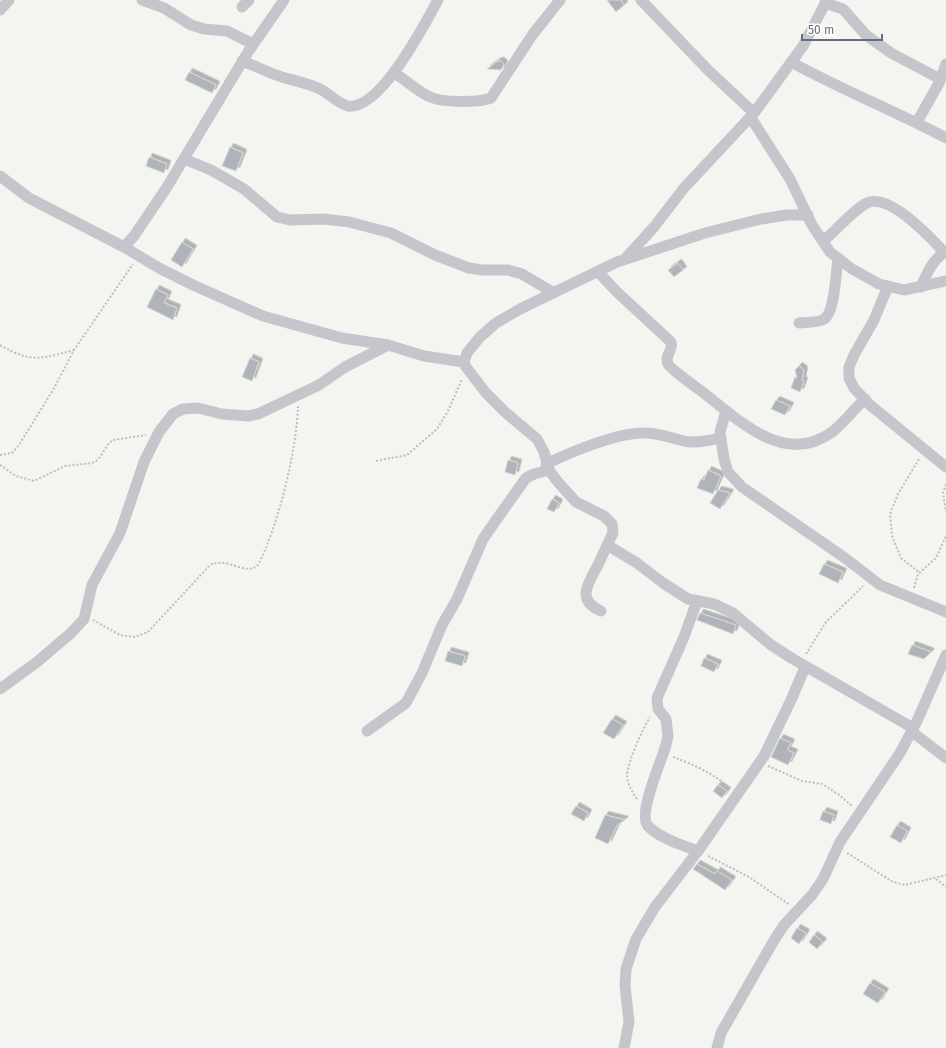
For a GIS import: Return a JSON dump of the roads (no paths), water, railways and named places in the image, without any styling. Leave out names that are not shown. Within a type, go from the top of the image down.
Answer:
[{"type":"street","points":[[0,10],[9,0]]},
{"type":"street","points":[[142,0],[164,8],[191,25],[204,29],[226,31],[253,44]]},
{"type":"street","points":[[124,246],[134,236],[184,159],[242,61],[284,0]]},
{"type":"street","points":[[242,61],[282,77],[306,82],[335,97],[342,104],[349,106],[359,104],[373,94],[394,73],[405,58],[438,0]]},
{"type":"street","points":[[394,73],[429,97],[455,101],[484,101],[490,98],[533,34],[560,0]]},
{"type":"street","points":[[641,0],[752,116],[790,178],[808,215],[830,252],[852,270],[879,284],[904,290],[946,281]]},
{"type":"street","points":[[624,260],[654,227],[684,188],[752,116],[803,46],[826,1],[842,9],[866,35],[891,53],[940,79]]},
{"type":"street","points":[[791,62],[826,82],[917,122],[946,138]]},
{"type":"street","points":[[917,122],[940,79],[946,64]]},
{"type":"street","points":[[184,159],[211,170],[244,189],[277,217],[290,220],[324,219],[343,221],[391,233],[435,255],[469,268],[482,270],[508,270],[522,274],[554,293]]},
{"type":"street","points":[[0,176],[29,198],[124,246],[138,256],[193,285],[263,316],[342,338],[388,345],[424,356],[465,364],[486,393],[505,412],[537,439],[544,452],[548,467],[576,502],[604,516],[613,527],[613,533],[585,589],[588,602],[593,608],[600,611]]},
{"type":"street","points":[[823,241],[862,207],[874,201],[889,204],[928,234],[945,251],[928,271],[921,287]]},
{"type":"street","points":[[465,364],[467,353],[480,337],[496,323],[520,309],[624,260],[705,233],[761,219],[787,215],[808,215]]},
{"type":"street","points":[[799,323],[822,320],[829,313],[832,306],[838,258]]},
{"type":"street","points":[[598,272],[618,293],[671,342],[672,346],[667,355],[667,361],[672,369],[687,379],[739,422],[762,436],[785,444],[806,444],[820,439],[833,431],[865,399]]},
{"type":"street","points":[[888,286],[874,320],[854,355],[849,367],[849,378],[865,399],[925,451],[946,467]]},
{"type":"street","points":[[0,689],[37,662],[84,620],[92,585],[120,533],[136,481],[159,432],[173,414],[183,409],[198,408],[222,414],[248,416],[258,414],[319,385],[345,367],[388,345]]},
{"type":"street","points":[[726,411],[720,432],[728,472],[742,487],[880,585],[946,612]]},
{"type":"street","points":[[368,731],[406,702],[422,673],[442,625],[457,599],[483,539],[526,478],[578,449],[622,436],[644,432],[660,434],[685,441],[721,438]]},
{"type":"street","points":[[607,545],[637,563],[688,599],[714,604],[733,613],[771,645],[912,730],[946,758]]},
{"type":"street","points":[[697,601],[684,637],[657,698],[658,709],[666,719],[668,727],[667,741],[652,787],[646,811],[646,822],[648,826],[668,838],[698,851]]},
{"type":"street","points":[[717,1048],[721,1033],[773,942],[784,925],[812,895],[822,879],[837,847],[883,780],[912,730],[946,656]]},
{"type":"street","points":[[624,1048],[629,1022],[625,986],[626,969],[629,955],[636,939],[655,907],[698,851],[760,762],[792,698],[802,665]]}]
